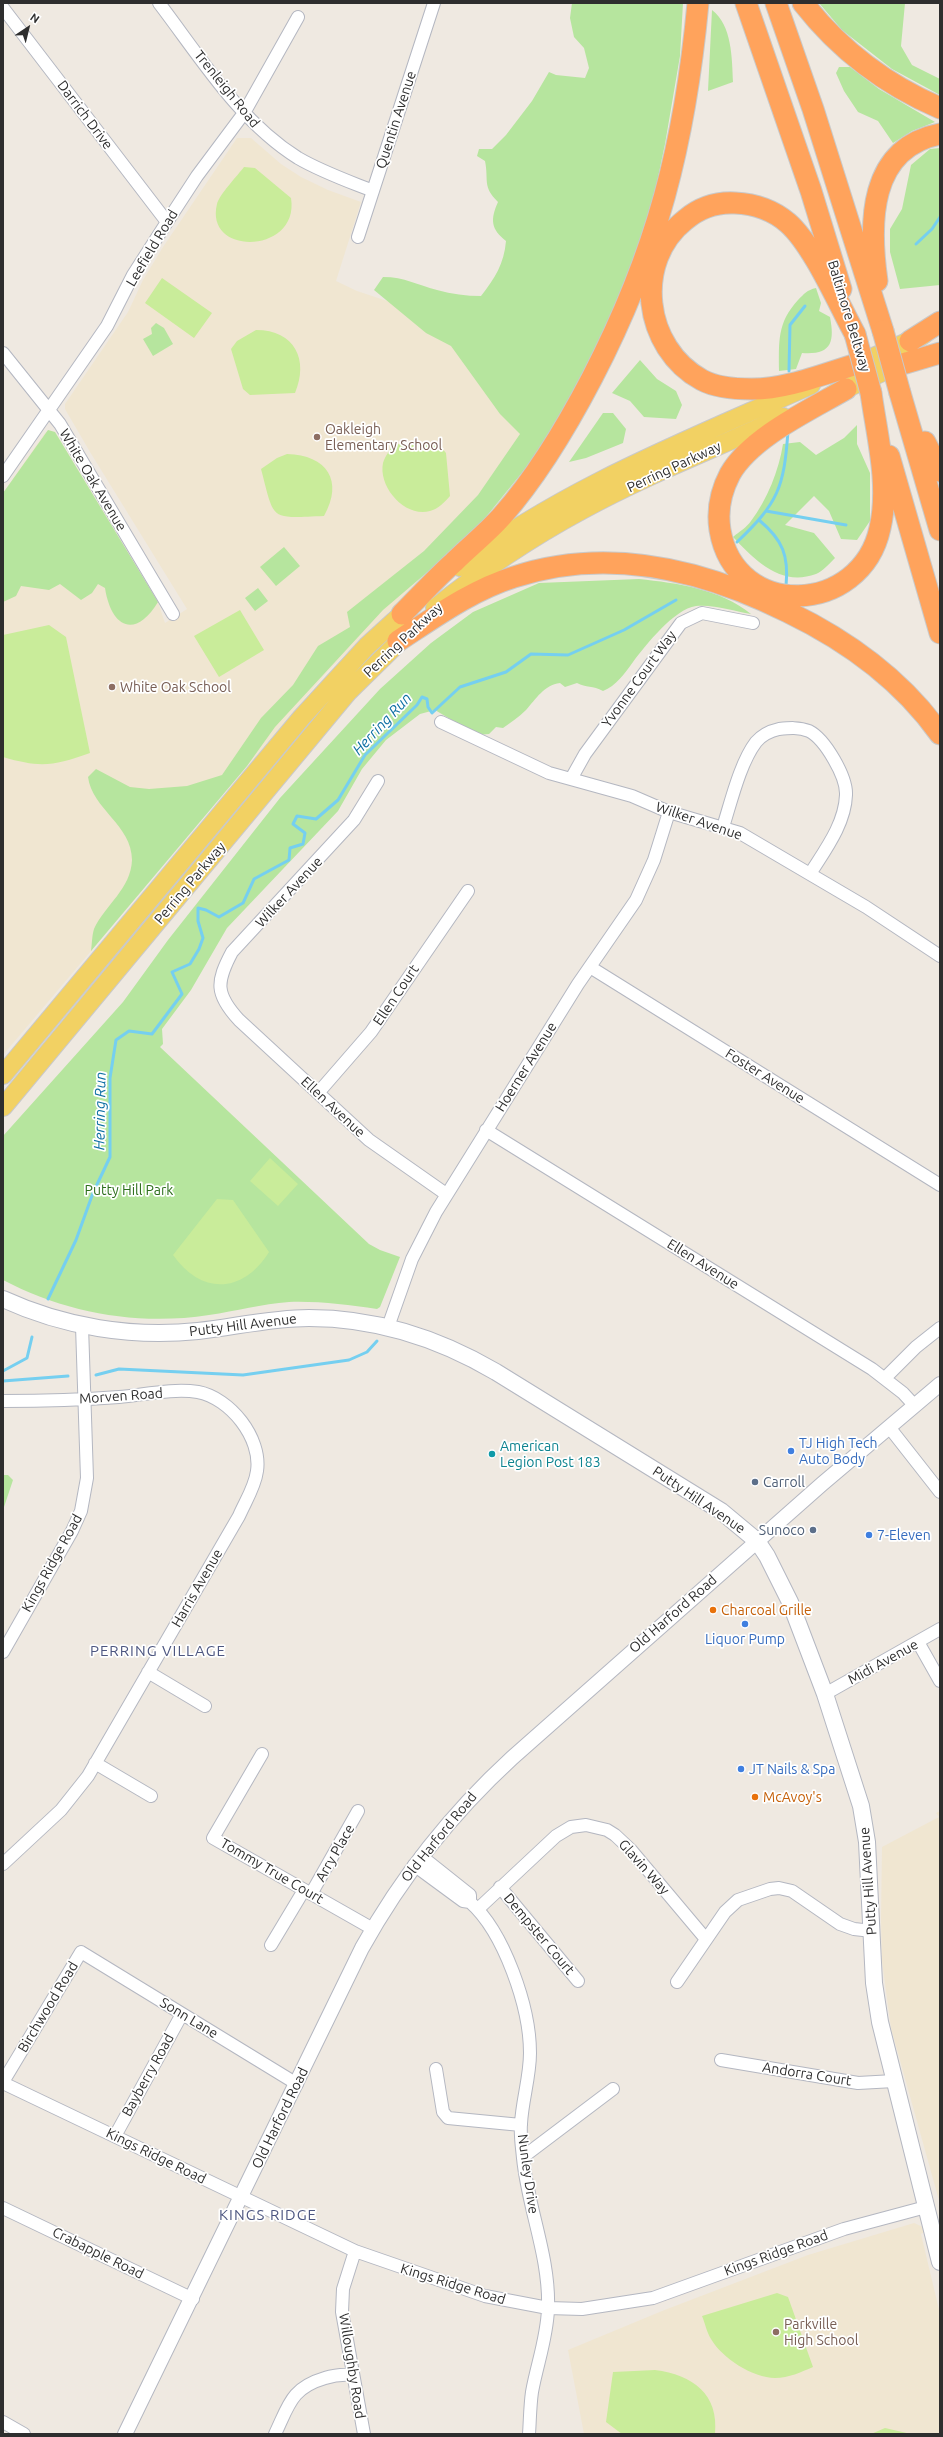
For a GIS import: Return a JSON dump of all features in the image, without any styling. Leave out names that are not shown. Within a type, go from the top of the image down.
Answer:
[{"type":"highway","points":[[402,614],[453,562],[484,534],[517,496],[569,420],[612,340],[648,252],[674,165],[691,70],[698,3]]},
{"type":"highway","name":"Baltimore Beltway","points":[[746,3],[811,191],[855,334],[940,633]]},
{"type":"highway","name":"Baltimore Beltway","points":[[776,3],[813,109],[882,325],[940,530]]},
{"type":"highway","points":[[803,3],[827,31],[861,62],[895,85],[940,108]]},
{"type":"highway","points":[[882,325],[874,261],[872,223],[879,187],[894,161],[904,151],[925,138],[940,134]]},
{"type":"highway","points":[[855,334],[812,254],[800,236],[788,224],[762,208],[729,202],[702,209],[678,226],[660,250],[651,282],[650,299],[656,325],[676,360],[702,380],[716,385],[738,388],[771,388],[857,364]]},
{"type":"highway","points":[[910,341],[940,322]]},
{"type":"highway","points":[[899,365],[940,353]]},
{"type":"highway","points":[[846,389],[770,435],[747,454],[730,474],[724,488],[718,513],[721,533],[728,553],[744,574],[754,583],[777,594],[792,596],[817,594],[842,585],[864,565],[876,541],[882,509],[883,492],[873,401]]},
{"type":"highway","points":[[900,393],[940,471]]},
{"type":"highway","points":[[398,641],[469,596],[514,577],[584,562],[630,563],[670,569],[715,580],[764,600],[851,646],[890,677],[922,711],[940,734]]},
{"type":"main road","name":"Perring Parkway","points":[[3,1075],[302,717],[367,646],[402,614],[476,555],[521,525],[574,494],[940,327]]},
{"type":"main road","name":"Perring Parkway","points":[[3,1107],[339,703],[398,641],[427,615],[484,570],[576,514],[940,346]]},
{"type":"main road","name":"Putty Hill Avenue","points":[[3,1299],[48,1317],[82,1326],[132,1332],[178,1333],[271,1320],[309,1318],[348,1320],[388,1327],[444,1345],[475,1360],[712,1505],[733,1519],[757,1541],[785,1591],[825,1694],[855,1784],[865,1826],[870,1870],[872,1931],[877,2003],[894,2081],[940,2262]]},
{"type":"street","name":"Trenleigh Road","points":[[159,3],[244,113],[256,126],[297,157],[316,168],[373,191]]},
{"type":"street","name":"Quentin Avenue","points":[[358,237],[434,3]]},
{"type":"street","name":"Darrich Drive","points":[[3,8],[167,222]]},
{"type":"street","name":"Leefield Road","points":[[3,476],[107,326],[133,275],[197,176],[244,113],[298,17]]},
{"type":"street","name":"White Oak Avenue","points":[[3,353],[49,409],[173,614]]},
{"type":"street","name":"Yvonne Court Way","points":[[571,779],[585,754],[681,623],[694,615],[709,613],[753,624]]},
{"type":"street","name":"Wilker Avenue","points":[[441,722],[549,773],[632,796],[669,812],[740,833],[760,843],[940,956]]},
{"type":"street","points":[[723,827],[740,776],[756,742],[767,733],[776,730],[797,728],[808,731],[824,746],[840,771],[846,793],[839,824],[810,874]]},
{"type":"street","name":"Wilker Avenue","points":[[228,1008],[223,1000],[220,987],[224,969],[232,952],[354,820],[378,781]]},
{"type":"street","name":"Hoerner Avenue","points":[[388,1327],[412,1259],[446,1194],[590,967],[636,900],[652,865],[669,812]]},
{"type":"street","name":"Ellen Court","points":[[318,1093],[371,1032],[468,891]]},
{"type":"street","name":"Foster Avenue","points":[[590,967],[940,1185]]},
{"type":"street","name":"Ellen Avenue","points":[[228,1008],[381,1150],[446,1194]]},
{"type":"street","name":"Ellen Avenue","points":[[486,1130],[885,1378],[914,1405]]},
{"type":"street","name":"Kings Ridge Road","points":[[5,1646],[81,1511],[87,1478],[82,1326]]},
{"type":"street","points":[[885,1378],[916,1347],[940,1328]]},
{"type":"street","name":"Old Harford Road","points":[[125,2434],[373,1929],[418,1860],[459,1810],[495,1773],[757,1541],[940,1384]]},
{"type":"street","name":"Morven Road","points":[[3,1401],[84,1400],[198,1392],[216,1400],[233,1413]]},
{"type":"street","name":"Harris Avenue","points":[[3,1864],[61,1810],[80,1787],[239,1516],[255,1481],[257,1459],[255,1448],[246,1428],[233,1413]]},
{"type":"street","points":[[889,1427],[940,1492]]},
{"type":"street","name":"Midi Avenue","points":[[825,1694],[940,1629]]},
{"type":"street","points":[[918,1642],[940,1681]]},
{"type":"street","points":[[148,1672],[205,1706]]},
{"type":"street","name":"Tommy True Court","points":[[262,1754],[213,1838],[373,1929]]},
{"type":"street","points":[[95,1763],[151,1796]]},
{"type":"street","name":"Arry Place","points":[[271,1945],[308,1892],[358,1811]]},
{"type":"street","name":"Glavin Way","points":[[474,1905],[500,1887],[565,1830],[578,1825],[590,1825],[607,1830],[631,1850],[705,1938]]},
{"type":"street","points":[[418,1860],[463,1901],[474,1905]]},
{"type":"street","name":"Dempster Court","points":[[500,1887],[578,1981]]},
{"type":"street","points":[[677,1982],[718,1919],[738,1900],[779,1888],[792,1891],[840,1924],[854,1929],[872,1931]]},
{"type":"street","name":"Nunley Drive","points":[[474,1905],[499,1943],[516,1977],[527,2021],[530,2059],[521,2125],[523,2157],[529,2198],[544,2255],[548,2308],[543,2350],[532,2392],[529,2434]]},
{"type":"street","name":"Sonn Lane","points":[[81,1952],[297,2084]]},
{"type":"street","name":"Birchwood Road","points":[[3,2083],[81,1952]]},
{"type":"street","name":"Bayberry Road","points":[[115,2136],[182,2014]]},
{"type":"street","name":"Andorra Court","points":[[721,2060],[858,2083],[894,2081]]},
{"type":"street","points":[[436,2069],[443,2112],[448,2118],[521,2125]]},
{"type":"street","name":"Kings Ridge Road","points":[[3,2083],[354,2251],[485,2296],[548,2308],[582,2309],[653,2298],[844,2229],[926,2206]]},
{"type":"street","points":[[523,2157],[613,2089]]},
{"type":"street","name":"Crabapple Road","points":[[3,2208],[192,2299]]},
{"type":"street","name":"Willoughby Road","points":[[354,2251],[343,2289],[342,2312],[352,2375],[364,2434]]},
{"type":"street","points":[[275,2434],[295,2395],[303,2386],[332,2376],[352,2375]]},
{"type":"street","points":[[4,2424],[24,2434]]},
{"type":"shaded area","name":"Oakleigh Elementary School","points":[[237,138],[251,138],[281,164],[301,177],[328,190],[361,202],[336,281],[357,291],[493,336],[650,193],[518,487],[328,671],[3,1055],[3,493],[45,433],[48,430],[55,432],[158,602],[165,623],[187,609],[90,452],[65,409],[65,404],[128,312],[143,280],[163,247]]},
{"type":"shaded area","points":[[940,1811],[940,2204],[891,2028],[882,1961],[881,1919],[882,1847],[939,1817],[936,1813]]},
{"type":"shaded area","name":"Parkville High School","points":[[914,2223],[925,2228],[926,2231],[921,2234],[940,2314],[940,2434],[584,2434],[568,2350],[662,2311],[808,2255]]},
{"type":"green space","points":[[572,3],[683,3],[680,56],[665,144],[650,216],[625,297],[542,448],[472,534],[383,610],[275,727],[247,766],[91,951],[94,929],[127,880],[131,870],[132,860],[126,837],[97,799],[91,788],[88,777],[96,769],[130,787],[149,789],[187,786],[222,775],[261,718],[293,685],[318,646],[350,627],[347,612],[424,551],[478,495],[520,434],[500,414],[451,346],[426,333],[374,290],[383,277],[398,278],[430,288],[470,296],[481,296],[491,283],[501,264],[506,241],[497,232],[493,224],[495,208],[498,202],[488,187],[485,161],[477,156],[479,149],[492,149],[506,135],[532,101],[549,72],[556,75],[585,78],[589,68],[584,48],[574,37],[570,18]]},
{"type":"green space","points":[[819,3],[905,3],[901,46],[912,65],[940,79],[940,95],[892,69],[842,30]]},
{"type":"green space","points":[[712,10],[719,16],[724,24],[730,43],[733,82],[708,91]]},
{"type":"green space","points":[[839,67],[850,67],[879,89],[935,122],[912,131],[893,143],[878,121],[858,112],[844,91],[836,73]]},
{"type":"green space","points":[[940,148],[940,285],[900,289],[890,252],[890,229],[902,209],[911,165],[930,149]]},
{"type":"green space","points":[[244,167],[255,168],[291,198],[290,217],[281,230],[268,238],[252,242],[237,240],[224,233],[217,221],[218,200]]},
{"type":"green space","points":[[162,278],[212,313],[194,338],[145,303]]},
{"type":"green space","points":[[816,288],[821,303],[819,311],[830,317],[832,334],[829,346],[819,352],[802,353],[796,369],[779,371],[779,341],[786,317],[791,308],[802,296],[808,291]]},
{"type":"green space","points":[[156,323],[164,328],[173,344],[153,356],[143,339],[152,334],[151,328]]},
{"type":"green space","points":[[256,330],[269,331],[281,335],[289,341],[295,349],[299,359],[300,369],[299,381],[295,393],[250,395],[243,389],[231,349],[237,341]]},
{"type":"green space","points":[[640,360],[657,379],[676,391],[682,405],[676,419],[644,417],[630,401],[612,393]]},
{"type":"green space","points":[[603,413],[613,413],[626,429],[623,443],[586,458],[569,462]]},
{"type":"green space","points":[[857,425],[857,444],[870,473],[870,521],[857,540],[841,539],[829,511],[814,496],[785,525],[814,533],[835,558],[819,573],[803,577],[791,577],[769,569],[750,554],[733,537],[749,523],[762,504],[772,484],[779,464],[783,444],[800,442],[816,455],[844,438]]},
{"type":"green space","points":[[48,430],[55,432],[158,602],[149,614],[141,621],[133,625],[125,624],[118,620],[108,601],[105,588],[98,584],[92,593],[81,600],[60,584],[49,590],[21,586],[16,596],[3,602],[3,493]]},
{"type":"green space","points":[[394,444],[440,446],[446,453],[450,496],[439,507],[430,511],[421,512],[411,510],[395,499],[389,491],[385,482],[383,463],[386,455]]},
{"type":"green space","points":[[287,454],[312,459],[322,465],[328,472],[332,481],[332,492],[330,503],[324,516],[284,516],[277,513],[273,508],[261,469],[277,458]]},
{"type":"green space","points":[[284,547],[300,566],[276,586],[260,567]]},
{"type":"green space","name":"Putty Hill Park","points":[[639,579],[683,585],[712,593],[739,605],[751,614],[709,606],[696,606],[688,609],[679,614],[661,629],[645,646],[620,679],[608,689],[603,691],[577,683],[565,687],[560,683],[554,684],[541,693],[518,717],[503,728],[496,727],[489,734],[477,735],[435,710],[420,714],[386,740],[362,769],[338,811],[227,928],[191,990],[162,1029],[163,1044],[160,1047],[369,1244],[380,1250],[400,1257],[380,1307],[377,1309],[322,1303],[289,1302],[269,1304],[209,1315],[156,1319],[103,1314],[77,1308],[52,1301],[3,1280],[3,1136],[123,1002],[168,940],[280,798],[380,689],[431,643],[473,612],[539,583]]},
{"type":"green space","points":[[258,588],[268,601],[255,611],[245,598]]},
{"type":"green space","points":[[240,610],[264,650],[219,677],[194,636]]},
{"type":"green space","points":[[49,625],[66,637],[90,753],[66,761],[47,764],[16,761],[3,757],[3,635]]},
{"type":"green space","points":[[270,1158],[298,1184],[278,1206],[250,1181]]},
{"type":"green space","points":[[217,1199],[233,1200],[269,1252],[259,1266],[247,1276],[235,1282],[222,1284],[209,1283],[196,1277],[184,1268],[173,1255]]},
{"type":"green space","points":[[3,1475],[8,1475],[13,1480],[3,1510]]},
{"type":"green space","points":[[777,2293],[788,2297],[813,2367],[790,2376],[780,2378],[757,2375],[730,2360],[711,2339],[702,2316]]},
{"type":"green space","points":[[655,2370],[681,2376],[701,2389],[708,2397],[713,2408],[715,2434],[622,2434],[606,2422],[613,2372]]},
{"type":"green space","points":[[885,2428],[911,2434],[871,2434]]},
{"type":"waterway","name":"Herring Run","points":[[916,244],[932,229],[940,217]]},
{"type":"waterway","name":"Herring Run","points":[[789,371],[790,325],[805,306]]},
{"type":"waterway","name":"Herring Run","points":[[737,542],[762,516],[776,493],[781,481],[784,467],[788,431]]},
{"type":"waterway","points":[[766,511],[846,525]]},
{"type":"waterway","points":[[759,520],[774,535],[783,549],[787,575],[786,586]]},
{"type":"waterway","name":"Herring Run","points":[[48,1299],[76,1240],[93,1193],[110,1157],[110,1078],[116,1040],[129,1031],[152,1034],[182,994],[172,972],[190,964],[199,949],[203,938],[198,921],[198,908],[206,910],[219,917],[243,903],[254,879],[289,860],[290,848],[303,844],[305,833],[293,824],[297,816],[316,819],[338,800],[365,755],[417,705],[422,697],[427,699],[428,707],[432,713],[460,687],[506,672],[531,654],[568,655],[624,630],[676,600]]},
{"type":"waterway","name":"Herring Run","points":[[3,1371],[27,1358],[32,1337]]},
{"type":"waterway","points":[[96,1375],[119,1369],[243,1375],[349,1360],[367,1352],[377,1341]]},
{"type":"waterway","points":[[3,1381],[68,1376]]},
{"type":"place","name":"Oakleigh Elementary School","points":[[317,437]]},
{"type":"place","name":"White Oak School","points":[[112,687]]},
{"type":"place","name":"TJ High Tech Auto Body","points":[[791,1451]]},
{"type":"place","name":"American Legion Post 183","points":[[492,1454]]},
{"type":"place","name":"Carroll","points":[[755,1482]]},
{"type":"place","name":"Sunoco","points":[[813,1530]]},
{"type":"place","name":"7-Eleven","points":[[869,1535]]},
{"type":"place","name":"Charcoal Grille","points":[[713,1610]]},
{"type":"place","name":"Liquor Pump","points":[[745,1624]]},
{"type":"place","name":"JT Nails & Spa","points":[[741,1769]]},
{"type":"place","name":"McAvoy's","points":[[755,1797]]},
{"type":"place","name":"Parkville High School","points":[[776,2332]]},
{"type":"district","name":"PERRING VILLAGE","points":[[158,1651]]},
{"type":"district","name":"KINGS RIDGE","points":[[268,2215]]}]
